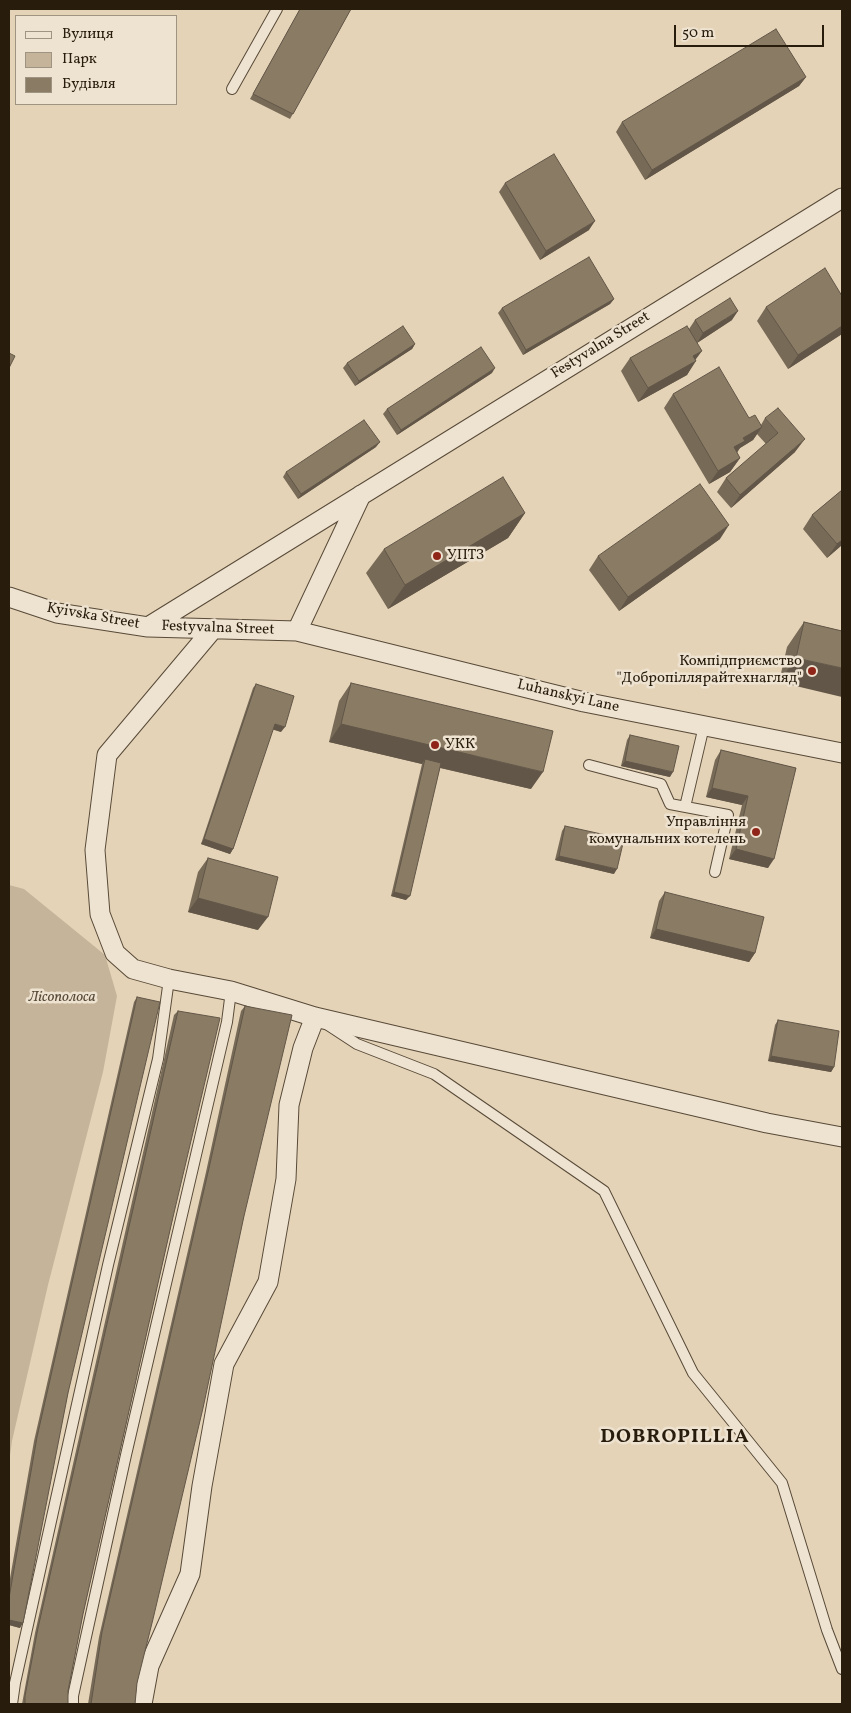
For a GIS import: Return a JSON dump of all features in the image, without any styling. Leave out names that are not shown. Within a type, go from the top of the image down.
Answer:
[{"type":"street","name":"Festyvalna Street","points":[[148,627],[842,198]]},
{"type":"street","name":"Festyvalna Street","points":[[148,627],[297,631],[361,495]]},
{"type":"street","name":"Kyivska Street","points":[[9,597],[57,614],[148,627]]},
{"type":"street","points":[[213,629],[107,755],[95,850],[100,914],[115,953],[133,969],[169,980],[230,991],[315,1017],[767,1123],[842,1137]]},
{"type":"street","name":"Luhanskyi Lane","points":[[297,631],[584,702],[842,753]]},
{"type":"street","points":[[142,1704],[149,1666],[190,1574],[202,1486],[224,1364],[268,1282],[286,1179],[288,1104],[302,1048],[315,1017]]},
{"type":"lane","points":[[232,89],[277,9]]},
{"type":"lane","points":[[685,807],[704,726]]},
{"type":"lane","points":[[589,765],[661,784],[670,804],[728,815],[715,872]]},
{"type":"lane","points":[[12,1704],[108,1264],[158,1059],[169,980]]},
{"type":"lane","points":[[73,1704],[73,1696],[126,1455],[227,1022],[230,991]]},
{"type":"lane","points":[[315,1017],[357,1044],[434,1074],[604,1191],[692,1373],[782,1483],[827,1630],[842,1669]]},
{"type":"green space","name":"Лісополоса","points":[[9,885],[24,889],[105,955],[117,996],[103,1072],[48,1285],[12,1441],[9,1463]]},
{"type":"building","points":[[300,9],[351,9],[293,114],[253,94]]},
{"type":"building","points":[[776,29],[806,77],[652,170],[622,122]]},
{"type":"building","points":[[554,154],[595,221],[546,251],[505,183]]},
{"type":"building","points":[[589,257],[614,299],[526,350],[502,308]]},
{"type":"building","points":[[825,268],[842,296],[842,326],[798,355],[766,307]]},
{"type":"building","points":[[730,298],[738,311],[703,333],[695,320]]},
{"type":"building","points":[[403,326],[415,344],[359,381],[347,363]]},
{"type":"building","points":[[687,326],[702,351],[693,356],[696,361],[648,388],[630,358]]},
{"type":"building","points":[[481,347],[495,368],[401,430],[387,409]]},
{"type":"building","points":[[9,353],[15,356],[9,368]]},
{"type":"building","points":[[719,367],[749,418],[755,415],[762,427],[743,438],[745,441],[734,447],[740,458],[718,471],[673,394]]},
{"type":"building","points":[[778,408],[805,439],[740,495],[726,478],[778,433],[765,418]]},
{"type":"building","points":[[364,420],[380,442],[301,494],[286,472]]},
{"type":"building","points":[[503,477],[525,513],[405,585],[384,549]]},
{"type":"building","points":[[700,484],[729,525],[628,597],[598,556]]},
{"type":"building","points":[[842,490],[842,540],[837,544],[812,515]]},
{"type":"building","points":[[804,622],[842,631],[842,668],[796,658]]},
{"type":"building","points":[[351,683],[553,731],[543,772],[341,724]]},
{"type":"building","points":[[256,684],[294,696],[285,727],[275,724],[233,849],[204,839]]},
{"type":"building","points":[[630,735],[679,746],[673,772],[625,761]]},
{"type":"building","name":"Управління комунальних котелень","points":[[721,750],[796,768],[774,859],[736,849],[748,796],[712,788]]},
{"type":"building","points":[[425,759],[441,763],[410,896],[394,892]]},
{"type":"building","points":[[565,826],[624,839],[617,869],[559,856]]},
{"type":"building","points":[[208,858],[278,877],[268,917],[198,898]]},
{"type":"building","points":[[665,892],[764,917],[755,953],[656,929]]},
{"type":"building","points":[[137,997],[160,1002],[68,1393],[23,1623],[9,1620],[9,1598],[37,1437]]},
{"type":"building","points":[[245,1006],[292,1015],[244,1216],[203,1408],[137,1683],[135,1704],[91,1704],[102,1632]]},
{"type":"building","points":[[178,1011],[220,1018],[83,1614],[68,1691],[68,1704],[25,1704],[38,1628]]},
{"type":"building","points":[[778,1020],[839,1031],[834,1067],[771,1056]]},
{"type":"place","name":"УПТЗ","points":[[437,556]]},
{"type":"place","name":"Компідприємство \"Добропіллярайтехнагляд\"","points":[[812,671]]},
{"type":"place","name":"УКК","points":[[435,745]]},
{"type":"place","name":"Управління комунальних котелень","points":[[756,832]]},
{"type":"district","name":"DOBROPILLIA","points":[[675,1438]]}]
